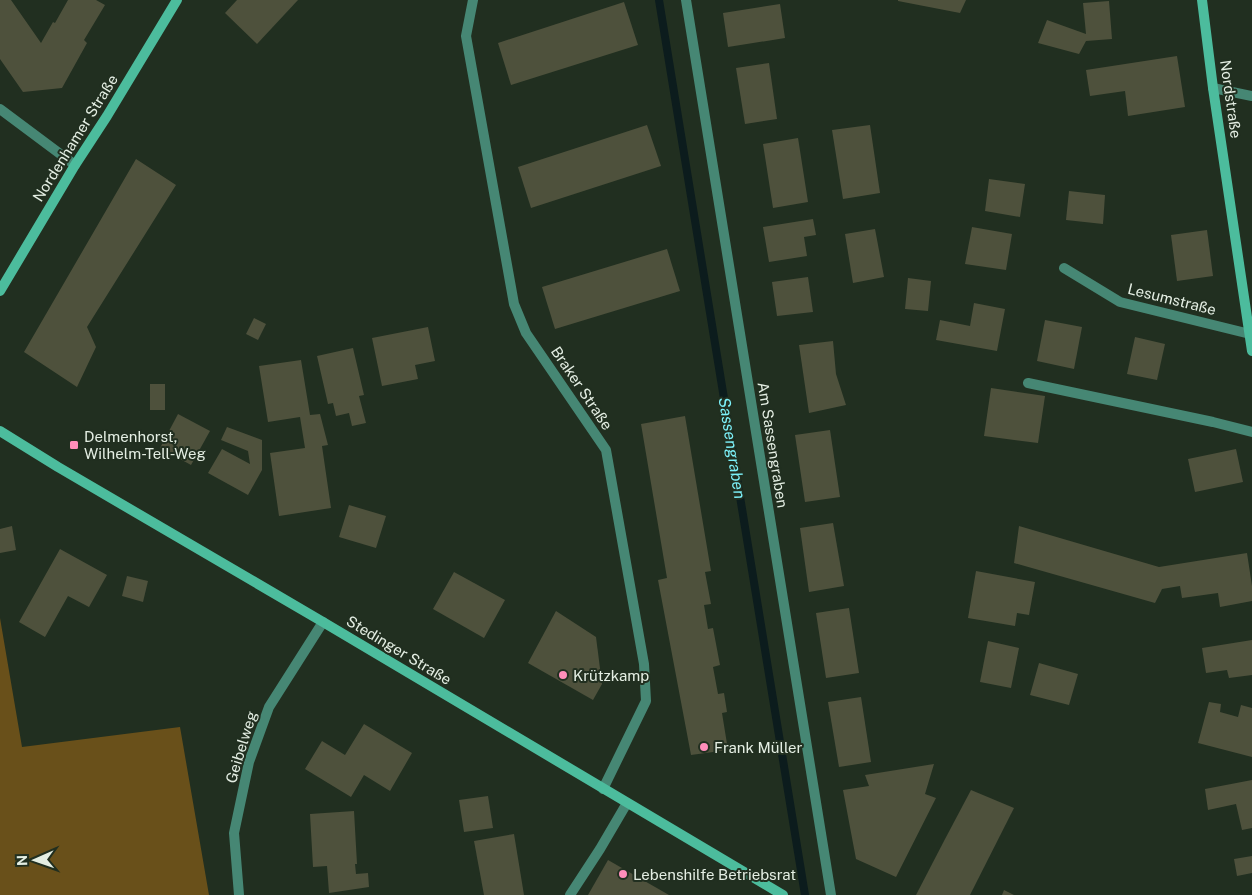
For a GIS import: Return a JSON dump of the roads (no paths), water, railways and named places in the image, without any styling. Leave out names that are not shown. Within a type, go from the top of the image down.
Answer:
[{"type":"main road","name":"Nordenhamer Straße","points":[[0,292],[75,165],[177,0]]},
{"type":"main road","name":"Nordstraße","points":[[1202,0],[1252,351]]},
{"type":"main road","name":"Stedinger Straße","points":[[0,431],[604,789],[769,891],[783,895]]},
{"type":"street","name":"Braker Straße","points":[[474,0],[466,36],[514,304],[526,333],[606,450],[644,664],[646,701],[604,789]]},
{"type":"street","name":"Am Sassengraben","points":[[686,0],[831,895]]},
{"type":"street","points":[[1214,88],[1252,96]]},
{"type":"street","points":[[0,110],[75,165]]},
{"type":"street","name":"Lesumstraße","points":[[1064,268],[1120,302],[1250,334]]},
{"type":"street","points":[[1028,383],[1252,432]]},
{"type":"street","name":"Geibelweg","points":[[239,895],[234,833],[249,762],[269,707],[323,622]]},
{"type":"street","points":[[570,895],[627,803]]},
{"type":"waterway","name":"Sassengraben","points":[[659,0],[805,895]]},
{"type":"place","name":"Delmenhorst, Wilhelm-Tell-Weg","points":[[74,445]]},
{"type":"place","name":"Krützkamp","points":[[563,675]]},
{"type":"place","name":"Frank Müller","points":[[704,747]]},
{"type":"place","name":"Lebenshilfe Betriebsrat","points":[[623,874]]}]
